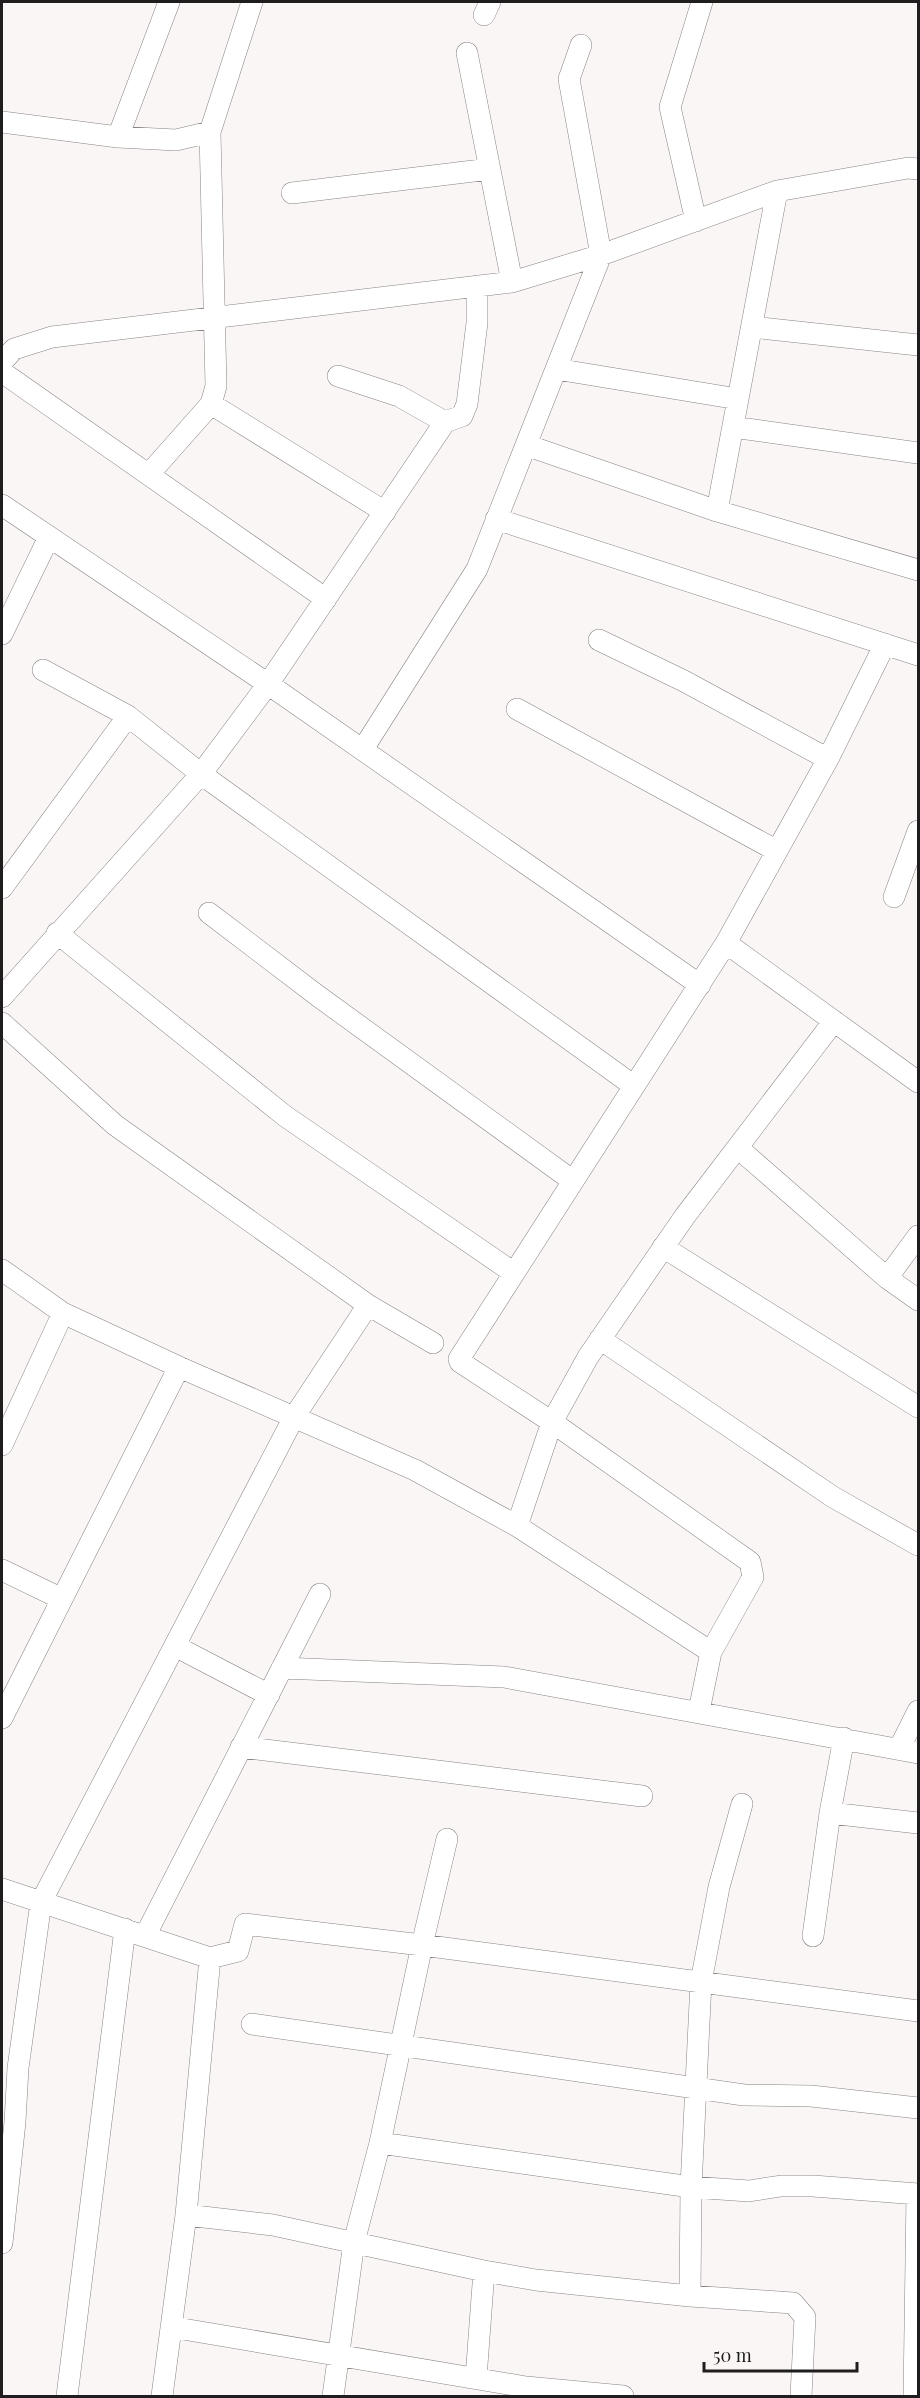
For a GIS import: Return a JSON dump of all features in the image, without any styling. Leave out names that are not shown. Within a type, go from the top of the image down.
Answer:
[{"type":"street","points":[[118,137],[169,2]]},
{"type":"street","points":[[149,474],[211,404],[216,386],[210,132],[252,2]]},
{"type":"street","points":[[696,221],[670,107],[702,2]]},
{"type":"street","points":[[363,749],[477,568],[601,255],[569,80],[581,45]]},
{"type":"street","points":[[467,53],[512,282]]},
{"type":"street","points":[[2,122],[118,137],[176,140],[210,132]]},
{"type":"street","points":[[292,193],[490,168]]},
{"type":"street","points":[[2,362],[14,349],[52,337],[512,282],[601,255],[777,191],[908,168],[918,169]]},
{"type":"street","points":[[717,511],[777,191]]},
{"type":"street","points":[[2,997],[201,774],[268,684],[446,422],[462,416],[467,404],[477,323],[477,286]]},
{"type":"street","points":[[752,327],[918,345]]},
{"type":"street","points":[[556,369],[738,399]]},
{"type":"street","points":[[2,372],[326,599]]},
{"type":"street","points":[[338,376],[399,396],[446,422]]},
{"type":"street","points":[[211,404],[385,512]]},
{"type":"street","points":[[733,427],[918,453]]},
{"type":"street","points":[[526,445],[717,511],[918,570]]},
{"type":"street","points":[[2,505],[363,749],[700,985]]},
{"type":"street","points":[[496,519],[918,655]]},
{"type":"street","points":[[2,634],[49,537]]},
{"type":"street","points":[[599,640],[684,681],[828,759]]},
{"type":"street","points":[[699,1711],[711,1652],[753,1577],[750,1562],[552,1422],[460,1362],[459,1359],[726,943],[828,759],[885,644]]},
{"type":"street","points":[[43,670],[128,716],[201,774],[634,1086]]},
{"type":"street","points":[[517,709],[777,851]]},
{"type":"street","points":[[2,888],[128,716]]},
{"type":"street","points":[[894,897],[918,831]]},
{"type":"street","points":[[209,913],[318,996],[573,1181]]},
{"type":"street","points":[[57,933],[285,1116],[514,1273]]},
{"type":"street","points":[[726,943],[918,1083]]},
{"type":"street","points":[[517,1526],[552,1422],[588,1357],[663,1247],[834,1021]]},
{"type":"street","points":[[2,1023],[115,1125],[368,1305],[433,1343]]},
{"type":"street","points":[[738,1148],[887,1278],[918,1300]]},
{"type":"street","points":[[887,1278],[918,1236]]},
{"type":"street","points":[[663,1247],[918,1407]]},
{"type":"street","points":[[2,1270],[63,1313],[179,1367],[415,1470],[517,1526],[711,1652]]},
{"type":"street","points":[[2,2243],[15,2122],[18,2068],[41,1902],[294,1417],[368,1305]]},
{"type":"street","points":[[2,1445],[63,1313]]},
{"type":"street","points":[[600,1340],[833,1497],[918,1545]]},
{"type":"street","points":[[2,1718],[179,1367]]},
{"type":"street","points":[[2,1570],[62,1599]]},
{"type":"street","points":[[67,2397],[135,1933],[242,1748],[320,1594]]},
{"type":"street","points":[[175,1646],[268,1695]]},
{"type":"street","points":[[282,1668],[504,1677],[909,1751],[918,1711]]},
{"type":"street","points":[[813,1936],[830,1813],[844,1738]]},
{"type":"street","points":[[242,1748],[642,1796]]},
{"type":"street","points":[[690,2296],[691,2187],[701,1982],[719,1887],[742,1804]]},
{"type":"street","points":[[830,1813],[918,1823]]},
{"type":"street","points":[[333,2397],[354,2241],[380,2143],[447,1839]]},
{"type":"street","points":[[2,1889],[210,1958],[238,1951],[245,1924],[422,1945],[918,2011]]},
{"type":"street","points":[[162,2397],[186,2215],[210,1958]]},
{"type":"street","points":[[252,2024],[744,2096],[812,2096],[918,2108]]},
{"type":"street","points":[[380,2143],[691,2187],[749,2191],[781,2186],[813,2186],[918,2194],[914,2397]]},
{"type":"street","points":[[186,2215],[273,2225],[484,2271],[536,2280],[690,2296],[793,2303],[805,2317],[801,2397]]},
{"type":"street","points":[[476,2378],[484,2271]]},
{"type":"street","points":[[171,2327],[476,2378],[525,2392],[622,2397]]}]
